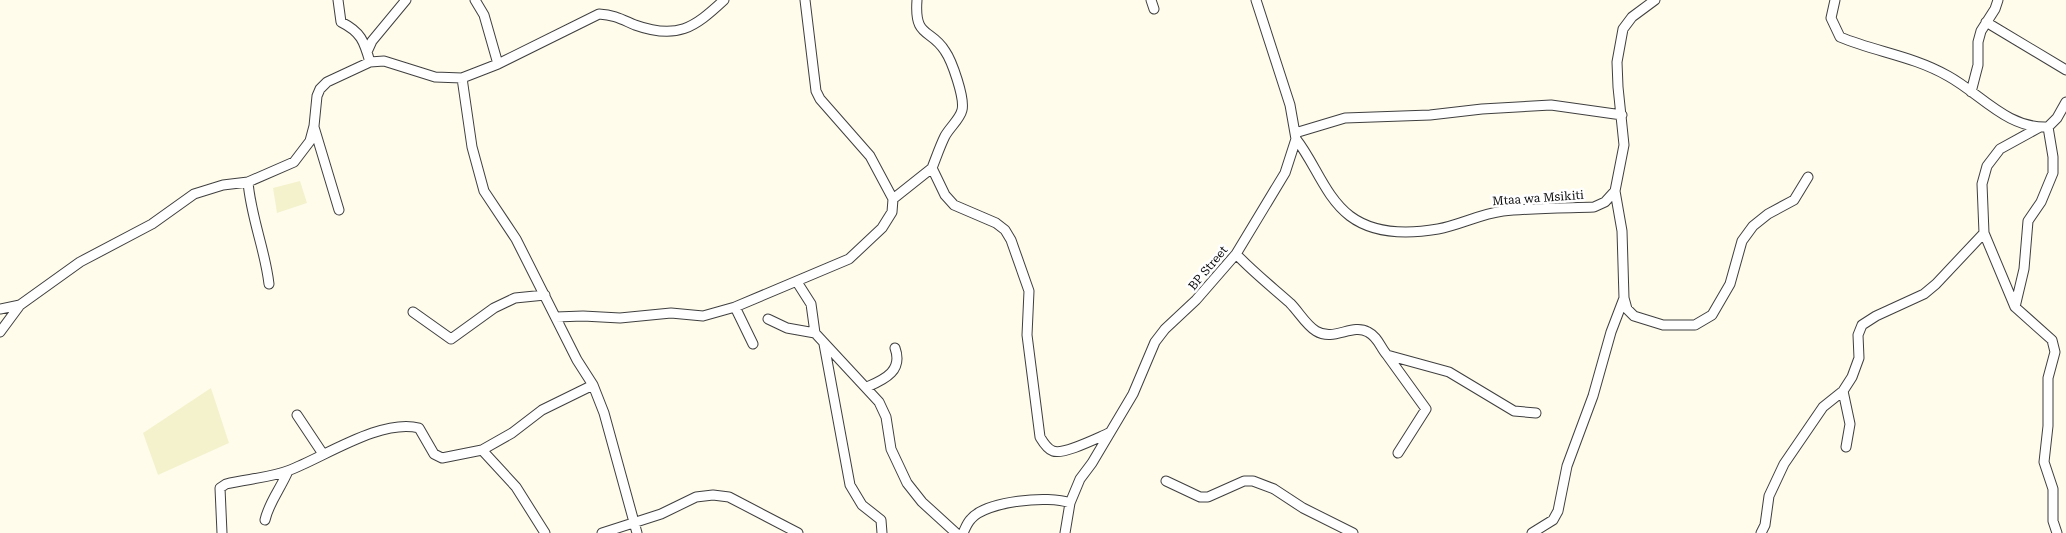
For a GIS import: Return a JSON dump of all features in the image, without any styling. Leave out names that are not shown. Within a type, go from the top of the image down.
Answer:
[{"type":"street","points":[[338,0],[341,22],[355,29],[360,35],[370,62]]},
{"type":"street","points":[[367,52],[372,41],[406,0]]},
{"type":"street","points":[[475,0],[484,15],[498,64]]},
{"type":"street","points":[[0,332],[20,305],[80,262],[152,224],[194,194],[223,185],[248,182],[294,162],[310,141],[320,89],[328,82],[370,62],[384,61],[436,77],[462,78],[498,64],[599,14],[614,15],[636,25],[660,31],[680,31],[700,23],[724,0]]},
{"type":"street","points":[[556,317],[620,318],[671,314],[703,316],[735,307],[850,259],[882,228],[892,212],[893,199],[870,156],[820,99],[816,91],[805,0]]},
{"type":"street","points":[[893,199],[932,168],[945,136],[962,111],[963,102],[952,64],[944,49],[923,31],[918,22],[917,0]]},
{"type":"street","points":[[1256,0],[1290,105],[1296,136],[1345,118],[1412,116],[1492,108],[1551,105],[1622,115]]},
{"type":"street","points":[[1655,0],[1641,9],[1624,29],[1617,62],[1624,145],[1615,191],[1622,230],[1624,298],[1627,309],[1634,316],[1663,325],[1695,325],[1712,315],[1730,284],[1742,240],[1753,226],[1768,214],[1794,200],[1808,176]]},
{"type":"street","points":[[1835,0],[1831,18],[1840,37],[1900,54],[1933,68],[2005,116],[2044,127]]},
{"type":"street","points":[[1971,92],[1978,65],[1980,31],[1998,0]]},
{"type":"street","points":[[1986,22],[2066,70]]},
{"type":"street","points":[[462,78],[472,147],[484,191],[516,239],[593,385],[604,413],[637,533]]},
{"type":"street","points":[[2057,533],[2053,521],[2053,489],[2044,462],[2048,426],[2048,378],[2055,346],[2052,340],[2015,307],[1984,233],[1982,184],[1987,166],[2000,149],[2044,127],[2057,118],[2066,102]]},
{"type":"street","points":[[314,126],[339,210]]},
{"type":"street","points":[[2015,307],[2024,269],[2028,221],[2041,202],[2052,173],[2053,156],[2044,127]]},
{"type":"street","name":"Mtaa wa Msikiti","points":[[1296,136],[1310,156],[1335,202],[1351,217],[1368,226],[1388,232],[1438,229],[1503,212],[1594,207],[1605,202],[1615,191]]},
{"type":"street","name":"BP Street","points":[[1066,533],[1070,503],[1080,479],[1132,394],[1155,342],[1165,329],[1196,300],[1236,254],[1284,173],[1296,136]]},
{"type":"street","points":[[932,168],[944,195],[954,205],[996,223],[1005,230],[1011,240],[1029,291],[1027,335],[1040,437],[1045,445],[1052,451],[1062,452],[1109,433]]},
{"type":"street","points":[[248,182],[255,227],[266,259],[269,284]]},
{"type":"street","points":[[1761,533],[1765,525],[1769,496],[1784,464],[1823,407],[1843,391],[1852,377],[1859,358],[1858,335],[1862,325],[1876,316],[1924,294],[1936,284],[1984,233]]},
{"type":"street","points":[[1236,254],[1258,277],[1291,304],[1315,331],[1324,335],[1335,335],[1361,329],[1377,339],[1426,409],[1398,453]]},
{"type":"street","points":[[797,282],[811,304],[815,333],[880,402],[886,417],[891,449],[907,483],[922,502],[956,533]]},
{"type":"street","points":[[413,312],[451,339],[494,308],[515,298],[545,295]]},
{"type":"street","points":[[1532,533],[1553,520],[1558,511],[1567,466],[1594,396],[1612,332],[1624,298]]},
{"type":"street","points":[[0,309],[20,305]]},
{"type":"street","points":[[735,307],[754,344]]},
{"type":"street","points":[[768,319],[787,328],[815,333]]},
{"type":"street","points":[[824,344],[850,485],[862,505],[881,520],[882,533]]},
{"type":"street","points":[[867,387],[883,380],[895,369],[898,356],[895,348]]},
{"type":"street","points":[[1387,355],[1449,372],[1514,411],[1536,413]]},
{"type":"street","points":[[222,533],[220,488],[234,482],[288,471],[362,437],[409,426],[419,428],[434,454],[442,458],[482,450],[512,434],[542,410],[593,385]]},
{"type":"street","points":[[1843,391],[1850,424],[1846,446]]},
{"type":"street","points":[[297,415],[323,454]]},
{"type":"street","points":[[482,450],[516,487],[545,533]]},
{"type":"street","points":[[264,520],[268,507],[282,486],[288,471]]},
{"type":"street","points":[[1166,481],[1200,498],[1208,497],[1244,482],[1253,481],[1274,489],[1303,508],[1353,533]]},
{"type":"street","points":[[602,533],[661,514],[696,497],[713,495],[729,497],[798,533]]},
{"type":"street","points":[[963,533],[970,519],[978,513],[995,506],[1030,500],[1070,503]]},
{"type":"shaded area","points":[[300,181],[307,203],[277,213],[273,188]]},
{"type":"shaded area","points":[[211,388],[229,443],[158,475],[143,433]]}]
